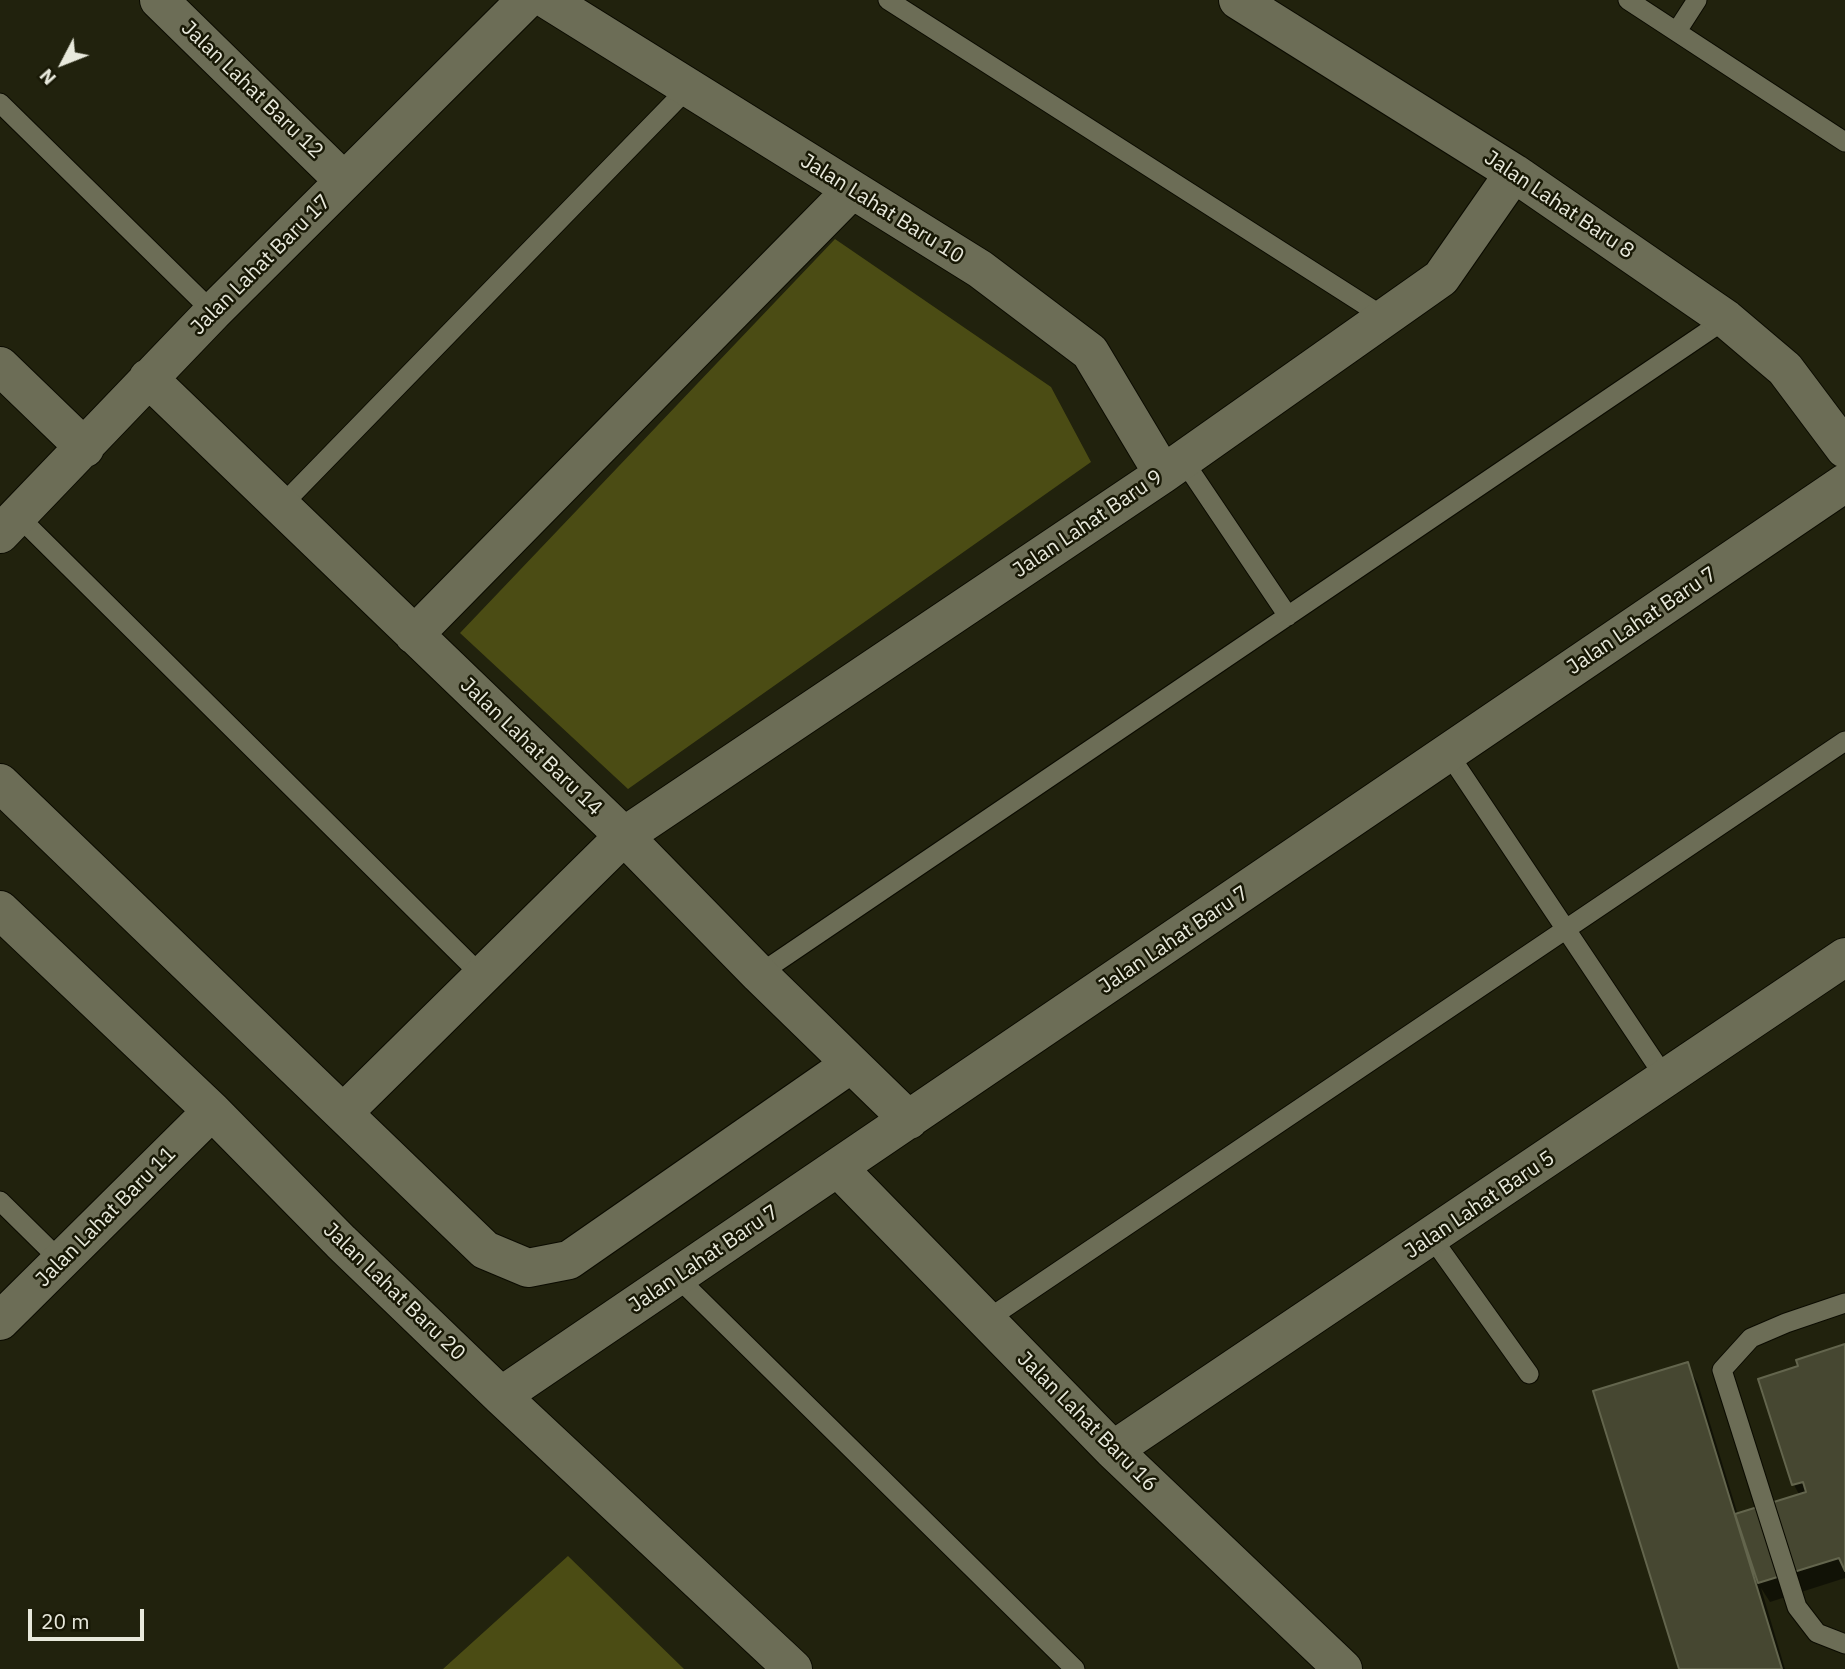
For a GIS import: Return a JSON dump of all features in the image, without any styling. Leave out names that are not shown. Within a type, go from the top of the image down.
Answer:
[{"type":"street","name":"Jalan Lahat Baru 12","points":[[159,0],[345,181]]},
{"type":"street","name":"Jalan Lahat Baru 17","points":[[9,525],[85,448],[148,378],[526,0]]},
{"type":"street","name":"Jalan Lahat Baru 10","points":[[548,0],[979,269],[1090,352],[1173,467]]},
{"type":"street","name":"Jalan Lahat Baru 8","points":[[1238,0],[1514,173],[1726,319],[1785,369],[1845,449]]},
{"type":"street","name":"Jalan Lahat Baru 9","points":[[343,1113],[624,836],[1173,467],[1441,278],[1514,173]]},
{"type":"street","points":[[414,635],[852,190]]},
{"type":"street","points":[[0,366],[85,448]]},
{"type":"street","name":"Jalan Lahat Baru 14","points":[[148,378],[624,836],[909,1120]]},
{"type":"street","name":"Jalan Lahat Baru 7","points":[[501,1396],[1845,483]]},
{"type":"street","points":[[0,783],[485,1250],[528,1268],[569,1261],[851,1064]]},
{"type":"street","name":"Jalan Lahat Baru 20","points":[[0,910],[212,1111],[341,1242],[501,1396],[793,1669]]},
{"type":"street","name":"Jalan Lahat Baru 5","points":[[1113,1450],[1432,1238],[1845,957]]},
{"type":"street","name":"Jalan Lahat Baru 11","points":[[0,1321],[212,1111]]},
{"type":"street","name":"Jalan Lahat Baru 16","points":[[838,1168],[1113,1450],[1343,1669]]},
{"type":"lane","points":[[888,0],[1384,317]]},
{"type":"lane","points":[[1628,0],[1845,142]]},
{"type":"lane","points":[[1677,31],[1697,0]]},
{"type":"lane","points":[[280,507],[688,88]]},
{"type":"lane","points":[[0,103],[213,312]]},
{"type":"lane","points":[[760,974],[1726,319]]},
{"type":"lane","points":[[1173,467],[1288,615]]},
{"type":"lane","points":[[9,525],[482,976]]},
{"type":"lane","points":[[985,1321],[1845,741]]},
{"type":"lane","points":[[1448,754],[1666,1079]]},
{"type":"lane","points":[[0,1201],[62,1262]]},
{"type":"lane","points":[[1432,1238],[1529,1374]]},
{"type":"lane","points":[[677,1277],[1075,1669]]},
{"type":"lane","points":[[1845,1303],[1751,1338],[1722,1370],[1797,1607],[1817,1633],[1845,1644]]},
{"type":"shaded area","points":[[835,239],[1051,387],[1091,462],[628,789],[460,633]]},
{"type":"shaded area","points":[[568,1556],[684,1669],[443,1669]]},
{"type":"building","points":[[1845,1344],[1845,1571],[1839,1558],[1758,1583],[1735,1514],[1806,1492],[1803,1482],[1792,1485],[1758,1379],[1798,1366],[1796,1360]]},
{"type":"building","points":[[1688,1362],[1782,1669],[1679,1669],[1593,1391]]}]
